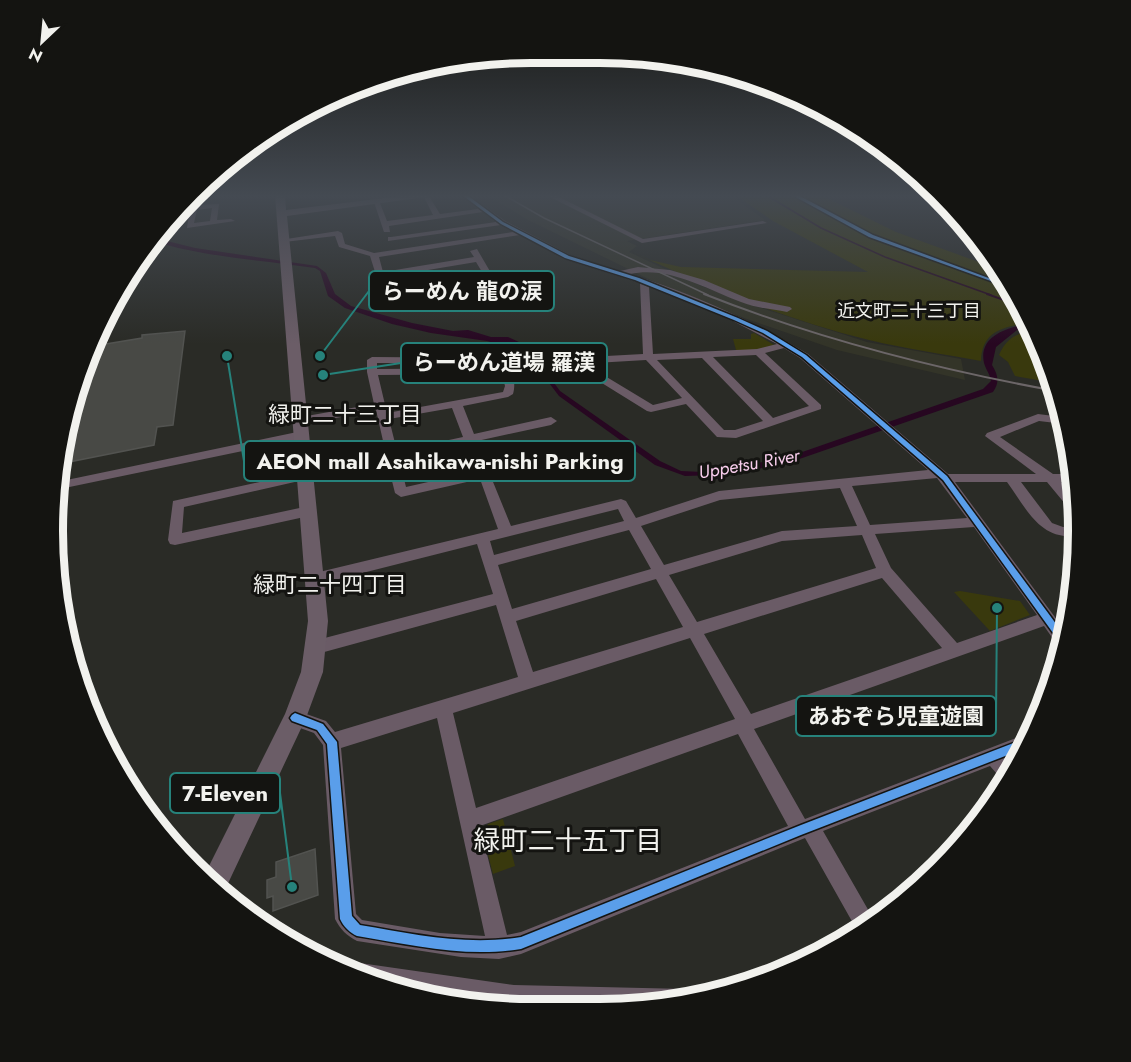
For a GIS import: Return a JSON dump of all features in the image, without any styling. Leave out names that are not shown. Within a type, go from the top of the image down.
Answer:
[{"type":"main road","points":[[217,878],[295,718],[312,672],[317,647],[315,579],[284,245]]},
{"type":"street","points":[[342,245],[374,255],[445,245]]},
{"type":"street","points":[[393,245],[396,252]]},
{"type":"street","points":[[471,245],[501,297]]},
{"type":"street","points":[[543,245],[583,264],[644,282],[765,332],[804,356],[942,476],[1057,631]]},
{"type":"street","points":[[374,255],[380,275],[478,259]]},
{"type":"street","points":[[620,274],[632,270],[663,270],[749,302],[787,309]]},
{"type":"street","points":[[644,282],[648,356],[721,434],[736,434],[817,407],[758,352]]},
{"type":"street","points":[[688,400],[651,409],[601,378],[588,360],[758,352],[786,344]]},
{"type":"street","points":[[704,354],[770,422]]},
{"type":"street","points":[[66,484],[381,411],[456,403],[508,394],[510,386],[507,371],[372,372],[381,411],[391,456],[401,493],[588,450]]},
{"type":"street","points":[[456,403],[506,531]]},
{"type":"street","points":[[1054,420],[1038,417],[991,436],[1050,478],[1067,497]]},
{"type":"street","points":[[309,511],[175,540],[178,504],[550,421]]},
{"type":"street","points":[[489,562],[633,524],[719,496],[942,476],[1065,478]]},
{"type":"street","points":[[1010,477],[1047,526],[1062,532],[1068,532]]},
{"type":"street","points":[[844,483],[885,571],[954,651]]},
{"type":"street","points":[[315,579],[621,504],[745,724],[862,919]]},
{"type":"street","points":[[507,617],[782,536],[978,522]]},
{"type":"street","points":[[482,538],[528,681]]},
{"type":"street","points":[[332,742],[885,571]]},
{"type":"street","points":[[317,647],[501,598]]},
{"type":"street","points":[[470,820],[1047,618]]},
{"type":"street","points":[[443,708],[499,948]]},
{"type":"street","points":[[295,718],[320,727],[332,742],[346,919],[357,930],[462,946],[499,948],[521,943],[1015,748]]},
{"type":"street","points":[[994,756],[1003,768]]},
{"type":"street","points":[[399,980],[514,996],[618,998]]},
{"type":"shaded area","points":[[167,245],[181,245],[317,266],[326,273],[335,294],[351,306],[412,323],[453,331],[468,330],[491,337],[508,337],[519,342],[534,356],[560,391],[660,461],[681,471],[702,472],[728,469],[788,457],[983,389],[991,381],[983,354],[990,340],[996,334],[1021,325],[1023,330],[1017,330],[996,347],[992,365],[997,375],[997,382],[993,392],[782,465],[717,475],[685,476],[655,465],[559,396],[530,358],[511,348],[487,341],[431,333],[392,324],[345,308],[328,296],[320,271],[315,268],[233,258]]},
{"type":"shaded area","points":[[578,245],[634,245],[637,246],[629,252],[699,285],[755,306],[867,342],[961,359],[965,380],[837,350],[744,318],[663,286]]},
{"type":"shaded area","points":[[817,245],[931,245],[984,264],[1020,324],[1003,329],[990,337],[982,351],[981,361],[869,340],[807,323],[718,290],[650,260],[681,267],[868,272]]},
{"type":"shaded area","points":[[754,333],[774,345],[757,350],[736,350],[733,339],[751,339],[751,334]]},
{"type":"shaded area","points":[[1024,333],[1043,381],[1015,376],[1008,362],[999,355],[1010,339]]},
{"type":"shaded area","points":[[960,591],[1020,601],[1030,615],[990,631],[954,592]]},
{"type":"shaded area","points":[[503,819],[515,866],[493,874],[483,835],[488,824]]},
{"type":"building","points":[[185,331],[173,425],[157,427],[154,445],[68,462],[79,410],[102,345],[142,338],[142,335]]},
{"type":"building","points":[[315,849],[318,895],[273,911],[273,896],[267,898],[267,880],[276,877],[276,862]]},
{"type":"waterway","points":[[858,245],[885,257],[991,295]]},
{"type":"waterway","points":[[987,294],[1007,301]]},
{"type":"railway","points":[[601,245],[708,295]]},
{"type":"railway","points":[[704,294],[790,325],[877,351],[966,373],[1045,389]]},
{"type":"cycle path","points":[[543,245],[567,257],[637,279],[736,319],[765,332],[804,356],[945,478],[1057,631]]},
{"type":"cycle path","points":[[894,245],[996,282]]},
{"type":"cycle path","points":[[295,718],[320,727],[332,742],[346,919],[357,930],[440,944],[482,947],[521,943],[801,830],[1015,748]]},
{"type":"place","name":"AEON mall Asahikawa-nishi Parking","points":[[227,356]]},
{"type":"place","name":"らーめん 龍の涙","points":[[320,356]]},
{"type":"place","name":"らーめん道場 羅漢","points":[[323,375]]},
{"type":"place","name":"あおぞら児童遊園","points":[[997,608]]},
{"type":"place","name":"7-Eleven","points":[[292,887]]},
{"type":"district","name":"近文町二十三丁目","points":[[909,311]]},
{"type":"district","name":"緑町二十三丁目","points":[[345,414]]},
{"type":"district","name":"緑町二十四丁目","points":[[330,584]]},
{"type":"district","name":"緑町二十五丁目","points":[[568,840]]},
{"type":"water label","name":"Uppetsu River","points":[[749,464]]}]
